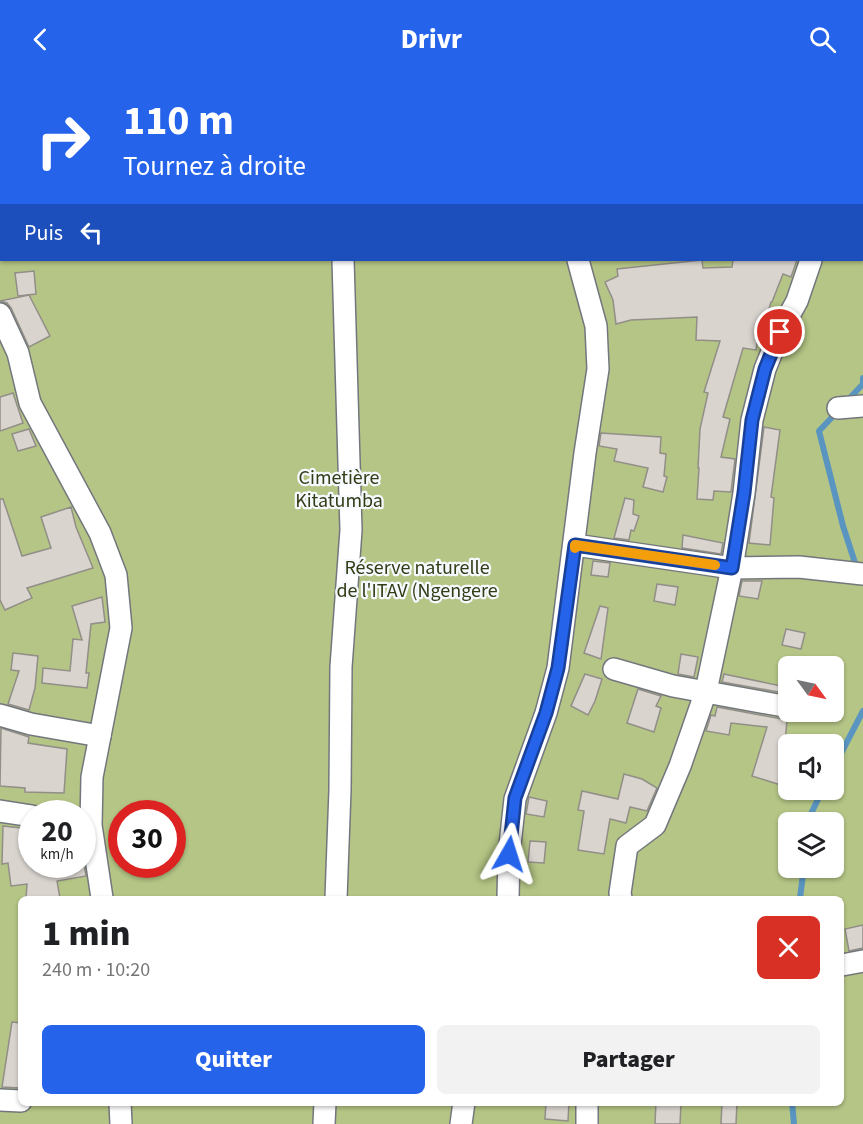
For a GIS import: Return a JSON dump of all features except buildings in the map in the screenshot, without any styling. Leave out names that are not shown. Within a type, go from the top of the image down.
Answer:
[{"type":"street","points":[[336,896],[340,790],[340,667],[351,530],[343,261]]},
{"type":"street","points":[[508,896],[509,854],[515,798],[546,713],[558,668],[598,369],[596,326],[578,261]]},
{"type":"street","points":[[621,896],[627,846],[655,825],[680,766],[706,691],[732,568],[744,493],[752,420],[765,369],[780,332],[797,301],[810,261]]},
{"type":"street","points":[[0,314],[18,353],[30,403],[100,533],[116,575],[121,628],[90,800]]},
{"type":"street","points":[[838,408],[863,405]]},
{"type":"street","points":[[575,545],[732,568],[799,567],[863,574]]},
{"type":"street","points":[[614,669],[673,686],[778,705]]},
{"type":"street","points":[[0,715],[31,724],[100,735]]},
{"type":"street","points":[[0,811],[18,814]]},
{"type":"street","points":[[96,868],[102,896]]},
{"type":"street","points":[[844,965],[863,961]]},
{"type":"street","points":[[0,1100],[18,1101]]},
{"type":"street","points":[[120,1106],[121,1124]]},
{"type":"street","points":[[324,1124],[326,1106]]},
{"type":"street","points":[[461,1124],[463,1106]]},
{"type":"street","points":[[586,1106],[586,1124]]},
{"type":"green space","name":"Réserve naturelle de l'ITAV (Ngengere","points":[[0,261],[863,261],[863,1124],[0,1124]]},
{"type":"waterway","points":[[846,402],[863,384],[863,378]]},
{"type":"waterway","points":[[837,412],[819,431],[843,526],[857,569]]},
{"type":"waterway","points":[[844,748],[863,711]]},
{"type":"waterway","points":[[812,812],[818,800]]},
{"type":"waterway","points":[[800,896],[803,878]]},
{"type":"waterway","points":[[792,1106],[794,1124]]},
{"type":"slow traffic","points":[[575,548],[575,545],[715,565]]},
{"type":"route","points":[[509,854],[515,798],[546,713],[558,668],[575,545],[732,568],[744,493],[752,420],[765,369],[780,332]]},
{"type":"park label","name":"Cimetière Kitatumba","points":[[339,488]]}]
